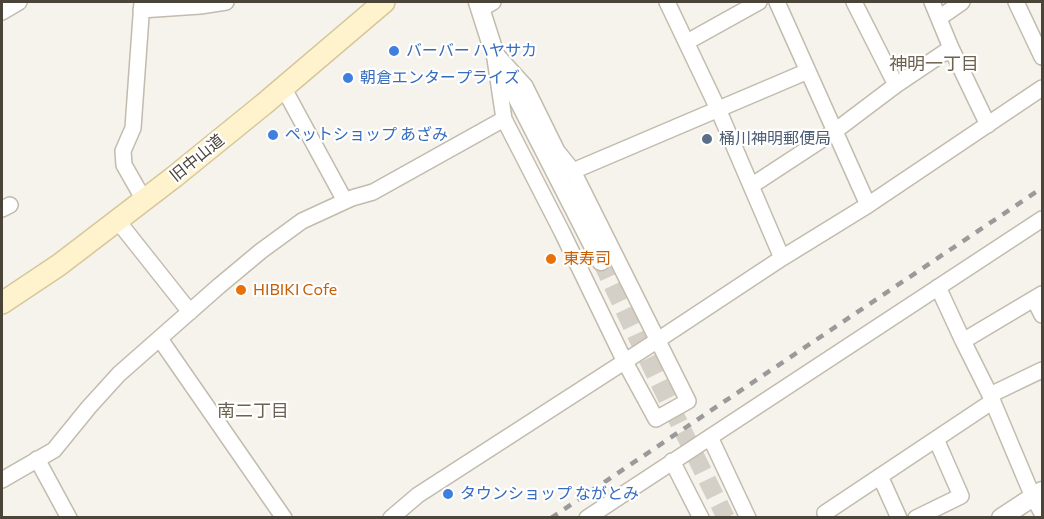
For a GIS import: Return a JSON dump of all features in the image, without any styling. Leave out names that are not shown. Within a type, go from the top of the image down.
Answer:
[{"type":"main road","name":"旧中山道","points":[[2,303],[59,265],[144,200],[384,2]]},
{"type":"street","points":[[2,12],[20,2]]},
{"type":"street","points":[[144,200],[124,165],[123,151],[133,128],[142,6],[200,6],[226,2]]},
{"type":"street","points":[[667,2],[718,110],[782,258]]},
{"type":"street","points":[[687,42],[759,2]]},
{"type":"street","points":[[777,2],[867,205]]},
{"type":"street","points":[[854,2],[896,85]]},
{"type":"street","points":[[932,2],[988,125]]},
{"type":"street","points":[[939,18],[963,2]]},
{"type":"street","points":[[1016,2],[1042,57]]},
{"type":"street","points":[[484,4],[504,119],[625,362],[656,419],[688,401],[573,171],[557,151],[525,86],[494,52]]},
{"type":"street","points":[[751,186],[835,131],[896,85],[951,48]]},
{"type":"street","points":[[494,52],[601,261]]},
{"type":"street","points":[[573,171],[808,71]]},
{"type":"street","points":[[283,87],[345,201]]},
{"type":"street","points":[[391,518],[418,495],[867,205],[1042,88]]},
{"type":"street","points":[[2,480],[54,450],[119,374],[219,286],[302,221],[345,201],[373,192],[504,119]]},
{"type":"street","points":[[587,518],[1042,219]]},
{"type":"street","points":[[117,220],[189,312]]},
{"type":"street","points":[[938,287],[1040,500],[1001,518]]},
{"type":"street","points":[[963,341],[1038,296],[1042,315]]},
{"type":"street","points":[[160,339],[284,518]]},
{"type":"street","points":[[827,518],[825,513],[936,439],[991,398],[1042,370]]},
{"type":"street","points":[[710,437],[748,518]]},
{"type":"street","points":[[916,518],[961,496],[936,439]]},
{"type":"street","points":[[37,459],[65,516]]},
{"type":"street","points":[[672,461],[701,518]]},
{"type":"street","points":[[880,476],[898,518]]},
{"type":"tunnel","points":[[601,261],[726,518]]},
{"type":"railway","points":[[551,518],[1042,188]]},
{"type":"place","name":"バーバー ハヤサカ","points":[[394,51]]},
{"type":"place","name":"朝倉エンタープライズ","points":[[348,78]]},
{"type":"place","name":"ペットショップ あざみ","points":[[273,135]]},
{"type":"place","name":"桶川神明郵便局","points":[[707,139]]},
{"type":"place","name":"東寿司","points":[[551,259]]},
{"type":"place","name":"HIBIKI Cofe","points":[[241,290]]},
{"type":"place","name":"タウンショップ ながとみ","points":[[448,494]]},
{"type":"district","name":"神明一丁目","points":[[934,64]]},
{"type":"district","name":"南二丁目","points":[[253,411]]}]
